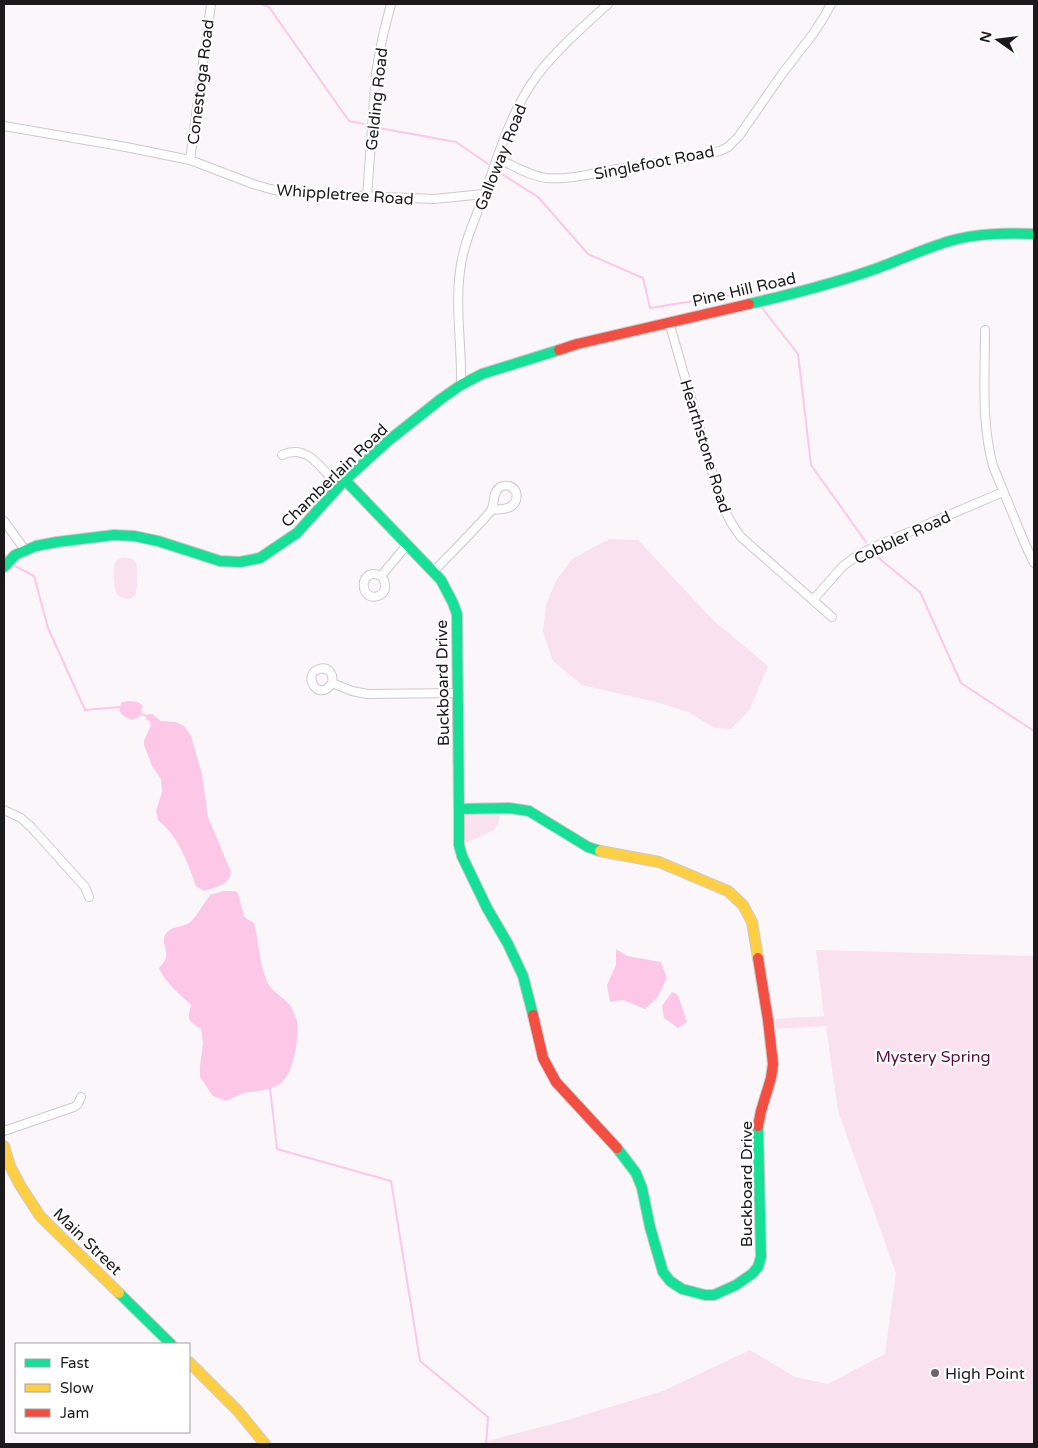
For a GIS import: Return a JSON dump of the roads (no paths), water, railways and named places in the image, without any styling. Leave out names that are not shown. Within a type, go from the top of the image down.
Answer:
[{"type":"street","name":"Conestoga Road","points":[[190,160],[211,4]]},
{"type":"street","name":"Gelding Road","points":[[367,196],[376,73],[391,4]]},
{"type":"street","name":"Galloway Road","points":[[461,385],[458,295],[460,270],[464,250],[508,127],[536,78],[554,56],[608,4]]},
{"type":"street","name":"Singlefoot Road","points":[[497,158],[544,178],[562,178],[660,163],[720,150],[728,146],[738,136],[813,34],[831,4]]},
{"type":"street","name":"Whippletree Road","points":[[4,126],[190,160],[270,189],[314,194],[434,199],[484,194]]},
{"type":"street","name":"Pine Hill Road","points":[[461,385],[482,374],[558,349],[815,288],[950,241],[999,233],[1034,234]]},
{"type":"street","name":"Hearthstone Road","points":[[669,322],[727,517],[741,537],[832,617]]},
{"type":"street","points":[[985,330],[984,408],[987,441],[993,466],[1003,492],[1034,563]]},
{"type":"street","name":"Chamberlain Road","points":[[4,567],[15,555],[25,550],[57,542],[126,535],[159,541],[220,561],[240,562],[260,558],[297,533],[342,484],[388,441],[461,385]]},
{"type":"street","points":[[282,455],[293,451],[307,454],[342,484]]},
{"type":"street","name":"Buckboard Drive","points":[[342,484],[408,545],[441,580],[454,603],[457,614],[458,633],[459,809],[462,856],[523,976],[543,1058],[556,1082],[614,1144],[636,1173],[642,1188],[654,1243],[663,1272],[670,1281],[682,1289],[699,1294],[714,1295],[736,1286],[758,1267],[761,1256],[758,1125],[773,1064],[755,936],[748,913],[743,905],[728,891],[712,883],[659,862],[615,855],[588,847],[529,811],[509,808],[459,809]]},
{"type":"street","name":"Cobbler Road","points":[[813,600],[843,566],[858,555],[1003,492]]},
{"type":"street","points":[[433,572],[492,510]]},
{"type":"street","points":[[4,521],[25,550]]},
{"type":"street","points":[[381,576],[408,545]]},
{"type":"street","points":[[332,683],[352,691],[367,694],[459,693]]},
{"type":"street","points":[[4,810],[14,814],[27,824],[85,887],[89,897]]},
{"type":"street","points":[[4,1131],[74,1107],[82,1097]]},
{"type":"street","name":"Main Street","points":[[4,1146],[10,1166],[40,1216],[170,1343]]},
{"type":"street","points":[[190,1363],[238,1411],[265,1444]]},
{"type":"waterway","points":[[262,4],[269,7],[349,121],[364,124]]},
{"type":"waterway","points":[[379,128],[456,142],[488,164]]},
{"type":"waterway","points":[[497,171],[538,197],[588,254],[643,278],[650,308],[750,292],[753,295]]},
{"type":"waterway","points":[[762,308],[798,354],[811,465],[866,542]]},
{"type":"waterway","points":[[4,553],[6,559]]},
{"type":"waterway","points":[[875,555],[920,592],[961,683],[1034,731]]},
{"type":"waterway","points":[[13,565],[34,576],[48,628],[85,710],[122,708]]},
{"type":"waterway","points":[[138,713],[147,716]]},
{"type":"waterway","points":[[270,1088],[277,1149],[391,1181],[420,1361],[488,1417],[486,1444]]},
{"type":"place","name":"High Point","points":[[935,1373]]},
{"type":"park label","name":"Mystery Spring","points":[[933,1056]]}]
